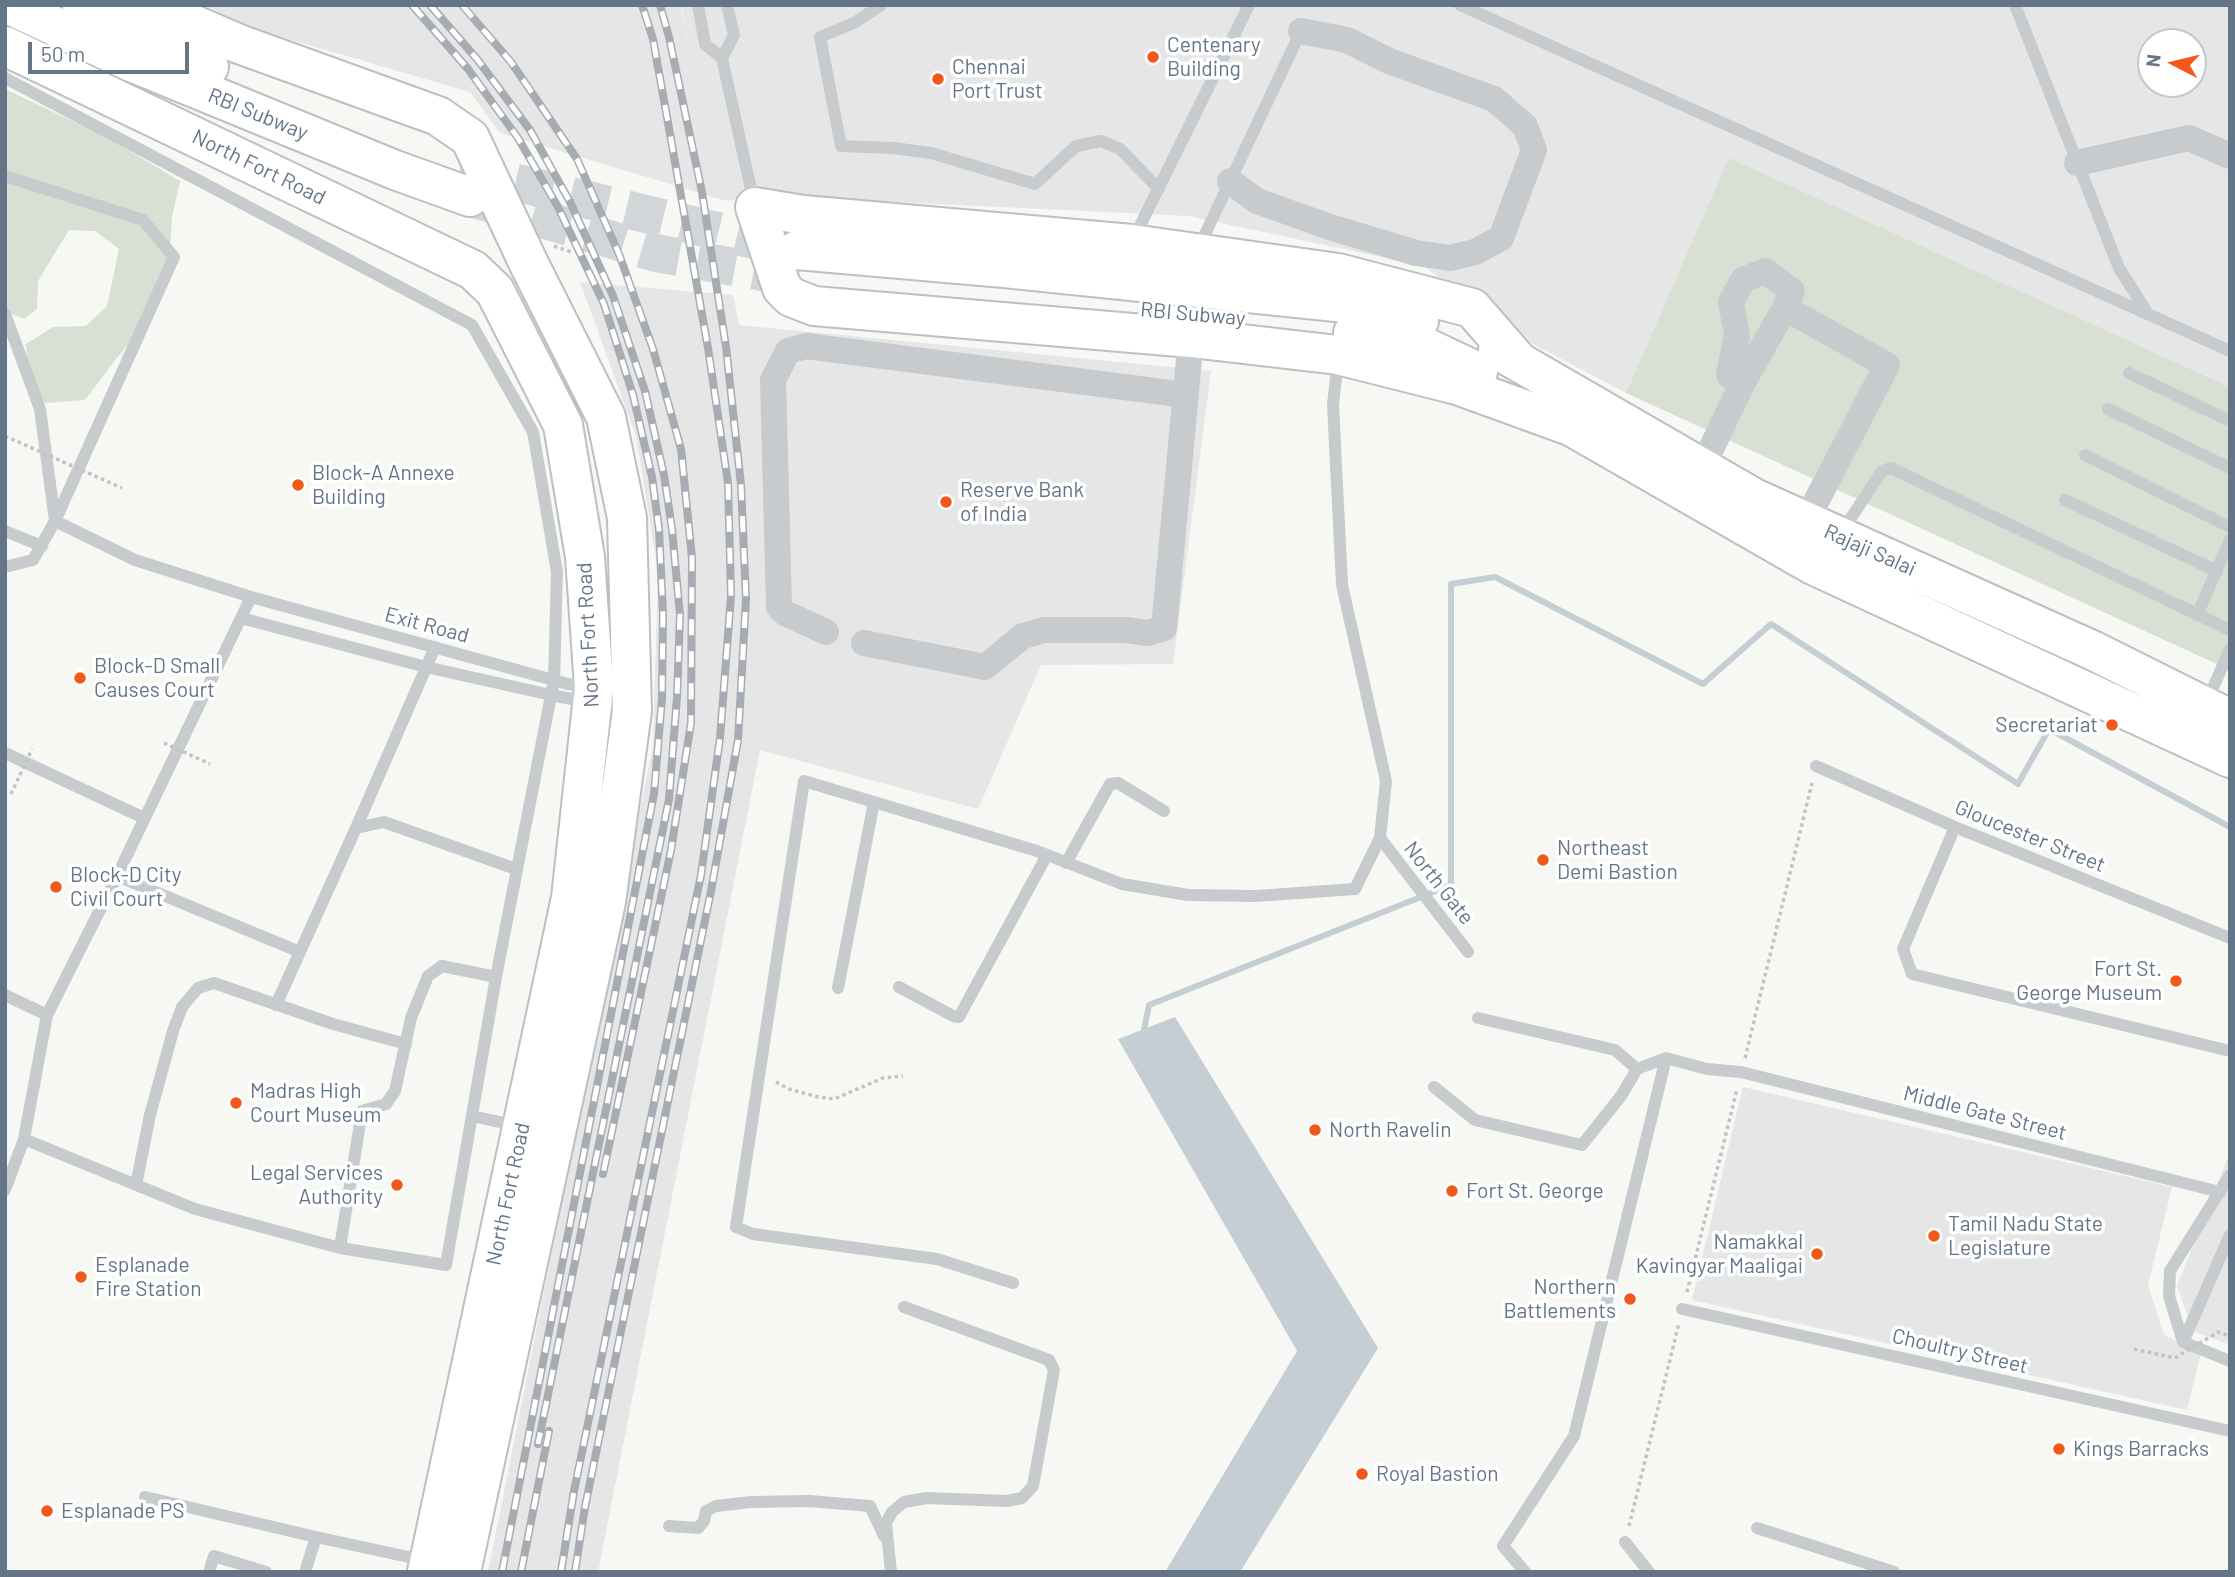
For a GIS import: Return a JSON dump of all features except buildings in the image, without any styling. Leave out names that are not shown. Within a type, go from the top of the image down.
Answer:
[{"type":"main road","name":"RBI Subway","points":[[10,5],[131,62],[395,170],[465,183],[254,89],[82,5]]},
{"type":"main road","name":"North Fort Road","points":[[148,5],[239,44],[438,116],[470,138],[529,264],[606,417],[627,518],[614,695],[606,902],[439,1568]]},
{"type":"main road","name":"North Fort Road","points":[[5,46],[472,270],[495,291],[563,425],[584,557],[614,695],[522,1127],[439,1568]]},
{"type":"main road","points":[[1520,362],[1472,308],[1338,273],[1132,244],[803,215],[755,207],[782,288],[801,302],[814,306],[1191,338],[1338,355],[1457,385],[1570,426]]},
{"type":"main road","points":[[495,291],[529,264]]},
{"type":"main road","name":"RBI Subway","points":[[1520,362],[1467,333],[1346,303],[1004,268],[796,264],[1305,325],[1423,346],[1487,376],[1570,426]]},
{"type":"main road","name":"Rajaji Salai","points":[[1520,362],[1754,498],[2094,651],[2203,722],[2230,758]]},
{"type":"main road","name":"Rajaji Salai","points":[[1570,426],[1813,565],[2203,722]]},
{"type":"street","points":[[1230,181],[1257,201],[1416,253],[1450,258],[1475,252],[1501,238],[1534,150],[1525,126],[1494,99],[1389,61],[1347,40],[1301,31]]},
{"type":"street","points":[[2077,163],[2189,138],[2230,156]]},
{"type":"street","points":[[1702,468],[1743,382],[1792,291],[1765,271],[1743,280],[1731,302],[1737,335],[1729,375],[1743,382]]},
{"type":"street","points":[[1785,308],[1887,365],[1823,529]]},
{"type":"street","points":[[864,643],[985,667],[1023,636],[1044,630],[1148,632],[1164,628],[1191,338]]},
{"type":"street","points":[[826,632],[785,613],[779,607],[773,380],[788,351],[806,346],[1186,395]]},
{"type":"lane","points":[[698,5],[705,44],[722,58],[755,207]]},
{"type":"lane","points":[[722,58],[734,35],[727,5]]},
{"type":"lane","points":[[881,5],[854,23],[820,37],[841,146],[931,153],[1035,184],[1076,146],[1101,141],[1120,149],[1159,189]]},
{"type":"lane","points":[[1132,244],[1249,5]]},
{"type":"lane","points":[[1460,5],[2230,351]]},
{"type":"lane","points":[[2015,5],[2119,268],[2148,315]]},
{"type":"lane","points":[[1196,253],[1301,31]]},
{"type":"lane","points":[[5,78],[472,325],[533,432],[557,572],[554,680],[496,977],[446,1265],[340,1248],[195,1209],[24,1139]]},
{"type":"lane","points":[[5,176],[143,220],[174,257],[42,546],[33,560],[5,567]]},
{"type":"lane","points":[[5,314],[40,409],[55,521]]},
{"type":"lane","points":[[1013,1283],[937,1259],[753,1234],[736,1227],[804,781],[1047,855],[1122,884],[1188,895],[1305,894],[1355,889],[1380,838],[1386,781],[1342,585],[1333,405],[1338,355]]},
{"type":"lane","points":[[2129,373],[2230,421]]},
{"type":"lane","points":[[2108,409],[2230,468]]},
{"type":"lane","points":[[2085,455],[2230,527]]},
{"type":"lane","points":[[1823,529],[1882,471],[1891,468],[2230,631]]},
{"type":"lane","points":[[2066,500],[2217,571]]},
{"type":"lane","name":"Exit Road","points":[[55,521],[135,560],[251,597],[614,695]]},
{"type":"lane","points":[[5,531],[42,546]]},
{"type":"lane","points":[[2197,615],[2230,540]]},
{"type":"lane","points":[[5,1190],[24,1139],[47,1015],[251,597]]},
{"type":"lane","points":[[241,618],[426,667],[551,695],[614,695]]},
{"type":"lane","points":[[276,1004],[435,647]]},
{"type":"lane","points":[[2203,722],[2230,649]]},
{"type":"lane","points":[[5,753],[144,818]]},
{"type":"lane","name":"Gloucester Street","points":[[1816,766],[1955,827],[2230,939]]},
{"type":"lane","points":[[1066,863],[1110,784],[1118,783],[1164,811]]},
{"type":"lane","points":[[838,988],[874,803]]},
{"type":"lane","points":[[356,828],[384,822],[516,869]]},
{"type":"lane","points":[[1955,827],[1903,949],[1912,974],[2230,1051]]},
{"type":"lane","name":"North Gate","points":[[1380,838],[1468,952]]},
{"type":"lane","points":[[899,987],[959,1017],[1047,855]]},
{"type":"lane","points":[[117,876],[300,952]]},
{"type":"lane","points":[[340,1248],[362,1111],[386,1104],[395,1091],[411,1018],[428,976],[442,966],[496,977]]},
{"type":"lane","points":[[136,1185],[150,1115],[173,1031],[182,1007],[198,988],[214,983],[333,1024],[406,1044]]},
{"type":"lane","points":[[5,995],[47,1015]]},
{"type":"lane","points":[[1478,1018],[1615,1050],[1637,1069]]},
{"type":"lane","points":[[1434,1087],[1475,1120],[1582,1145],[1621,1096],[1637,1069],[1666,1058],[1707,1069],[1741,1072]]},
{"type":"lane","points":[[1525,1572],[1503,1546],[1574,1436],[1666,1058]]},
{"type":"lane","name":"Middle Gate Street","points":[[1741,1072],[2220,1192]]},
{"type":"lane","points":[[472,1116],[522,1127]]},
{"type":"lane","points":[[2183,1342],[2169,1296],[2169,1271],[2230,1175]]},
{"type":"lane","points":[[2183,1342],[2229,1236]]},
{"type":"lane","points":[[891,1572],[886,1523],[892,1512],[904,1502],[927,1498],[1007,1501],[1022,1498],[1033,1486],[1054,1370],[1049,1360],[904,1307]]},
{"type":"lane","name":"Choultry Street","points":[[1682,1309],[2230,1431]]},
{"type":"lane","points":[[2183,1342],[2230,1361]]},
{"type":"lane","points":[[145,1497],[439,1568]]},
{"type":"lane","points":[[669,1526],[698,1528],[704,1521],[706,1511],[716,1506],[751,1502],[810,1501],[870,1506],[890,1549]]},
{"type":"lane","points":[[1757,1528],[1894,1572]]},
{"type":"lane","points":[[305,1572],[316,1537]]},
{"type":"lane","points":[[1625,1542],[1649,1572]]},
{"type":"lane","points":[[209,1572],[214,1556],[266,1572]]},
{"type":"path","points":[[5,436],[122,488]]},
{"type":"path","points":[[164,743],[210,764]]},
{"type":"path","points":[[10,794],[32,749]]},
{"type":"path","points":[[1625,1542],[1816,766]]},
{"type":"path","points":[[758,1072],[789,1089],[818,1097],[834,1098],[883,1078],[903,1076]]},
{"type":"path","points":[[2134,1349],[2175,1358],[2218,1332],[2230,1336]]},
{"type":"shaded area","points":[[204,5],[680,5],[691,54],[681,5],[2230,5],[2230,387],[1730,159],[1626,393],[1510,332],[1424,266],[1188,216],[814,198],[723,200],[500,133],[470,92],[254,29]]},
{"type":"shaded area","points":[[5,89],[106,137],[180,181],[172,217],[168,280],[146,324],[85,400],[45,403],[29,383],[26,344],[53,327],[86,326],[107,306],[119,249],[95,231],[69,230],[38,281],[37,309],[24,319],[5,311]]},
{"type":"shaded area","points":[[1729,158],[2230,387],[2230,670],[1626,393]]},
{"type":"shaded area","points":[[580,282],[733,295],[739,325],[1211,371],[1173,664],[1041,665],[978,809],[760,750],[598,1572],[488,1572],[653,745],[658,571],[636,436]]},
{"type":"shaded area","points":[[1175,1017],[1378,1348],[1240,1572],[1165,1572],[1297,1351],[1118,1039]]},
{"type":"shaded area","name":"Tamil Nadu State Legislature","points":[[1743,1087],[2172,1187],[2148,1285],[2164,1335],[2201,1353],[2187,1410],[1692,1300]]},
{"type":"shaded area","points":[[2230,1152],[2230,1345],[2193,1331],[2177,1286]]},
{"type":"waterway","points":[[1143,1035],[1149,1005],[1451,885],[1451,584],[1495,577],[1703,684],[1771,624],[2018,784],[2049,729],[2230,827]]},
{"type":"tunnel","points":[[460,169],[795,250]]},
{"type":"tunnel","points":[[478,200],[656,253],[795,278]]},
{"type":"railway","points":[[412,5],[468,69],[518,138],[558,207],[604,304],[633,395],[652,477],[659,529],[663,614],[662,698],[654,794],[502,1572]]},
{"type":"railway","points":[[430,5],[477,59],[530,130],[570,202],[613,296],[645,391],[664,475],[680,615],[669,799],[538,1444]]},
{"type":"railway","points":[[462,5],[511,62],[577,159],[619,254],[653,349],[681,449],[692,558],[691,723],[671,850],[603,1174]]},
{"type":"railway","points":[[561,1572],[574,1491],[701,875],[720,738],[731,596],[728,483],[708,348],[653,39],[642,5]]},
{"type":"railway","points":[[575,1572],[585,1507],[711,891],[738,740],[746,599],[741,485],[726,347],[702,192],[660,5]]},
{"type":"railway","points":[[521,1572],[549,1431]]},
{"type":"place","name":"Centenary Building","points":[[1153,57]]},
{"type":"place","name":"Chennai Port Trust","points":[[938,79]]},
{"type":"place","name":"Block-A Annexe Building","points":[[298,485]]},
{"type":"place","name":"Reserve Bank of India","points":[[946,502]]},
{"type":"place","name":"Block-D Small Causes Court","points":[[80,678]]},
{"type":"place","name":"Secretariat","points":[[2112,725]]},
{"type":"place","name":"Northeast Demi Bastion","points":[[1543,860]]},
{"type":"place","name":"Block-D City Civil Court","points":[[56,887]]},
{"type":"place","name":"Fort St. George Museum","points":[[2176,981]]},
{"type":"place","name":"Madras High Court Museum","points":[[236,1103]]},
{"type":"place","name":"North Ravelin","points":[[1315,1130]]},
{"type":"place","name":"Legal Services Authority","points":[[397,1185]]},
{"type":"place","name":"Fort St. George","points":[[1452,1191]]},
{"type":"place","name":"Tamil Nadu State Legislature","points":[[1934,1236]]},
{"type":"place","name":"Namakkal Kavingyar Maaligai","points":[[1817,1254]]},
{"type":"place","name":"Esplanade Fire Station","points":[[81,1277]]},
{"type":"place","name":"Northern Battlements","points":[[1630,1299]]},
{"type":"place","name":"Kings Barracks","points":[[2059,1449]]},
{"type":"place","name":"Royal Bastion","points":[[1362,1474]]},
{"type":"place","name":"Esplanade PS","points":[[47,1511]]}]
